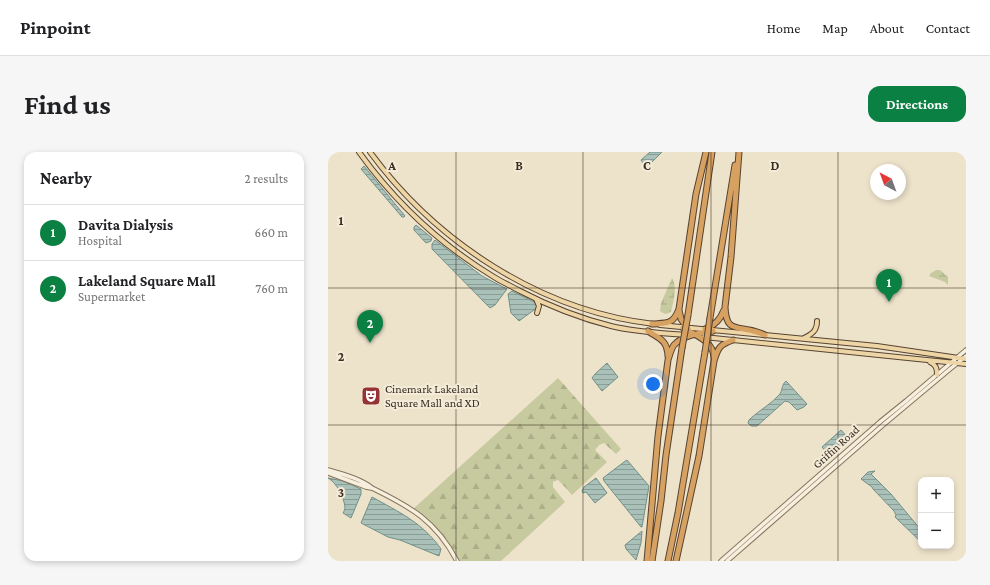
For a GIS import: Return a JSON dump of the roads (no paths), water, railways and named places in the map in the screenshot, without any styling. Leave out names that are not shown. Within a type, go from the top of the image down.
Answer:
[{"type":"highway","points":[[652,324],[670,322],[676,316],[679,309],[696,194],[706,152]]},
{"type":"highway","points":[[652,561],[666,454],[712,152]]},
{"type":"highway","points":[[668,360],[674,345],[678,341],[694,332],[713,326],[720,319],[724,308],[731,257],[738,152]]},
{"type":"highway","points":[[668,561],[678,513],[738,152]]},
{"type":"highway","points":[[724,308],[727,319],[734,328],[751,330],[765,335]]},
{"type":"highway","points":[[676,561],[699,456],[714,361],[714,353],[711,347],[681,319],[679,309]]},
{"type":"highway","points":[[679,335],[713,330]]},
{"type":"highway","points":[[647,561],[658,436],[668,360],[668,348],[665,343],[648,331]]},
{"type":"highway","points":[[694,332],[708,338]]},
{"type":"highway","points":[[714,361],[720,346],[732,340]]},
{"type":"main road","points":[[359,152],[374,172],[411,213],[463,257],[490,274],[535,298],[563,310],[598,322],[622,328],[679,335]]},
{"type":"main road","points":[[370,152],[397,185],[424,213],[458,242],[493,266],[531,287],[576,307],[614,318],[694,332]]},
{"type":"main road","points":[[535,298],[540,306],[537,313]]},
{"type":"main road","points":[[803,338],[814,332],[817,325],[816,321]]},
{"type":"main road","points":[[713,330],[877,346],[965,358]]},
{"type":"main road","points":[[708,338],[966,364]]},
{"type":"main road","points":[[928,360],[936,366],[937,375]]},
{"type":"street","name":"Griffin Road","points":[[722,561],[880,422],[966,350]]},
{"type":"street","name":"Griffin Road","points":[[727,561],[883,425],[956,363],[965,358]]},
{"type":"street","points":[[328,470],[368,484],[372,488],[411,509],[439,533],[457,561]]},
{"type":"street","points":[[328,473],[372,488]]},
{"type":"water","points":[[650,152],[662,152],[648,166],[644,165],[641,160]]},
{"type":"water","points":[[364,166],[405,216],[404,217],[402,217],[361,169]]},
{"type":"water","points":[[416,225],[432,238],[431,241],[426,243],[414,230]]},
{"type":"water","points":[[435,240],[482,276],[507,289],[495,305],[490,308],[432,249],[432,244]]},
{"type":"water","points":[[512,291],[536,303],[538,307],[519,321],[511,313],[508,294]]},
{"type":"water","points":[[607,363],[618,377],[602,391],[592,378]]},
{"type":"water","points":[[786,381],[807,404],[797,410],[789,402],[785,401],[757,426],[750,425],[748,423],[749,420],[779,395],[783,384]]},
{"type":"water","points":[[841,430],[849,439],[828,457],[822,447]]},
{"type":"water","points":[[627,460],[649,486],[642,527],[603,478]]},
{"type":"water","points":[[875,471],[871,474],[891,494],[918,526],[918,539],[895,517],[896,515],[894,511],[872,487],[861,479],[868,472]]},
{"type":"water","points":[[328,478],[343,481],[361,489],[361,494],[351,518],[343,513],[345,507],[341,494],[337,486]]},
{"type":"water","points":[[596,478],[607,493],[595,503],[586,492],[583,493],[582,491],[584,487]]},
{"type":"water","points":[[372,497],[410,519],[426,532],[441,549],[439,556],[400,540],[388,537],[361,523]]},
{"type":"water","points":[[642,531],[641,543],[636,560],[626,549],[625,545]]},
{"type":"place","name":"Davita Dialysis","points":[[889,302]]},
{"type":"place","name":"Lakeland Square Mall","points":[[370,343]]},
{"type":"place","name":"Cinemark Lakeland Square Mall and XD","points":[[371,396]]}]
